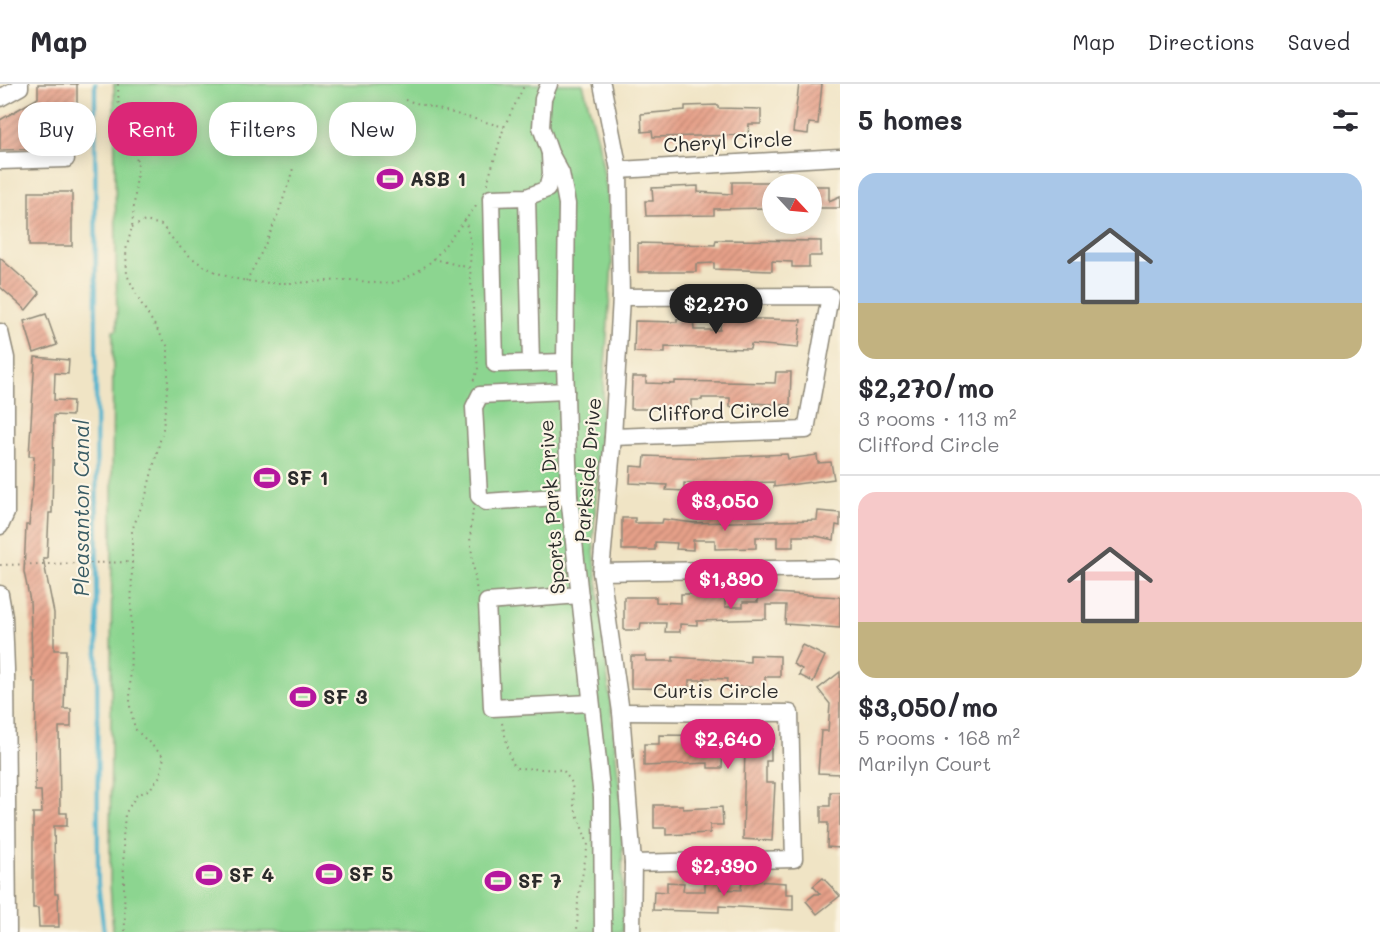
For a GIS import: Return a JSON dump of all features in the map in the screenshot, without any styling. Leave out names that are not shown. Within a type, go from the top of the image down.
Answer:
[{"type":"street","points":[[0,98],[20,87],[20,84]]},
{"type":"street","name":"Sports Park Drive","points":[[549,84],[540,117],[549,153],[561,173],[567,204],[565,362],[569,496],[602,798],[603,932]]},
{"type":"street","name":"Parkside Drive","points":[[602,84],[619,170],[621,297],[613,437],[601,573],[621,712],[633,862],[632,932]]},
{"type":"street","points":[[549,153],[551,174],[547,189],[527,197],[491,198],[495,364],[565,362]]},
{"type":"street","name":"Cheryl Circle","points":[[619,170],[840,157]]},
{"type":"street","points":[[0,161],[66,159]]},
{"type":"street","points":[[527,197],[531,363]]},
{"type":"street","name":"Clifford Circle","points":[[613,437],[806,430],[830,296],[621,297]]},
{"type":"street","points":[[0,332],[6,358],[6,513],[0,526]]},
{"type":"street","points":[[566,392],[480,395],[474,407],[479,496],[486,502],[569,496]]},
{"type":"street","points":[[601,573],[834,568]]},
{"type":"street","points":[[0,594],[4,616],[5,926]]},
{"type":"street","points":[[580,595],[482,601],[494,714],[591,702]]},
{"type":"street","name":"Curtis Circle","points":[[621,712],[790,712],[794,859],[633,862]]},
{"type":"path","points":[[118,84],[119,116],[138,163],[132,227],[126,250],[128,275],[141,303],[168,347],[163,429],[146,495],[132,530],[130,706],[135,729],[164,757],[160,776],[150,789],[136,795],[125,814],[123,838],[125,932]]},
{"type":"path","points":[[487,185],[504,127],[525,84]]},
{"type":"path","points":[[405,100],[504,127]]},
{"type":"path","points":[[246,280],[261,255],[277,219],[294,165]]},
{"type":"path","points":[[132,227],[146,221],[162,225],[177,246],[195,261],[222,275],[282,285],[349,279],[390,283],[412,275],[434,260],[478,203]]},
{"type":"path","points":[[465,219],[471,243],[478,370],[468,392]]},
{"type":"path","points":[[434,260],[471,268]]},
{"type":"path","points":[[472,501],[470,538],[482,601]]},
{"type":"path","points":[[0,565],[132,562]]},
{"type":"path","points":[[494,714],[504,724],[511,760],[516,768],[563,771],[572,783],[574,806],[588,844],[578,900],[577,932]]},
{"type":"green space","points":[[114,84],[583,84],[598,140],[609,203],[612,263],[593,541],[622,811],[623,932],[113,932],[110,883],[113,331],[117,330],[115,156],[197,156],[197,102],[114,102]]},
{"type":"building","points":[[38,84],[77,84],[77,102],[31,102],[38,98]]},
{"type":"building","points":[[799,84],[822,84],[818,124],[809,123],[808,134],[793,132]]},
{"type":"building","points":[[718,105],[718,108],[761,109],[761,124],[749,124],[748,135],[653,137],[652,131],[642,132],[641,114],[685,110],[685,106]]},
{"type":"building","points":[[18,110],[18,150],[0,150],[0,120]]},
{"type":"building","points":[[732,182],[762,182],[762,208],[714,209],[714,215],[646,216],[645,201],[653,201],[652,188],[698,186],[698,192],[732,194]]},
{"type":"building","points":[[822,186],[829,186],[829,201],[840,196],[840,208],[822,208]]},
{"type":"building","points":[[29,192],[72,192],[72,246],[29,246]]},
{"type":"building","points":[[716,240],[821,241],[821,256],[809,256],[809,267],[792,267],[792,262],[772,261],[772,271],[714,269],[714,263],[696,264],[696,272],[638,272],[638,243],[715,245]]},
{"type":"building","points":[[0,258],[40,293],[26,310],[0,287]]},
{"type":"building","points":[[46,314],[57,345],[34,353],[24,321]]},
{"type":"building","points":[[721,318],[801,320],[798,348],[751,344],[750,349],[665,347],[665,353],[634,352],[635,321],[677,322],[677,319],[693,319],[694,330],[720,330]]},
{"type":"building","points":[[35,357],[69,360],[68,374],[55,373],[54,400],[73,401],[72,416],[54,415],[52,513],[49,513],[47,558],[43,558],[54,613],[54,650],[66,650],[64,709],[71,709],[71,727],[59,727],[60,813],[67,813],[67,826],[54,826],[55,894],[58,894],[59,927],[39,927],[38,908],[33,908],[33,813],[42,813],[41,791],[35,791],[36,682],[33,682],[30,601],[24,572],[26,525],[29,525],[33,483],[34,456],[29,456]]},
{"type":"building","points":[[776,372],[791,372],[790,405],[747,403],[747,407],[730,407],[730,398],[702,398],[702,400],[691,400],[691,409],[631,409],[632,377],[646,377],[646,383],[675,384],[675,381],[775,383]]},
{"type":"building","points":[[787,454],[788,459],[817,455],[818,463],[831,462],[834,479],[774,487],[774,482],[745,483],[745,491],[732,491],[732,486],[684,483],[684,491],[666,490],[667,485],[630,483],[631,466],[644,467],[645,456],[701,458]]},
{"type":"building","points":[[818,511],[840,513],[840,526],[836,525],[834,540],[816,536],[793,536],[793,547],[777,547],[777,537],[756,537],[756,548],[715,549],[715,540],[693,540],[693,550],[676,549],[677,543],[655,542],[655,550],[622,550],[622,518],[635,518],[635,523],[662,523],[663,519],[694,523],[817,520]]},
{"type":"building","points":[[758,592],[840,597],[840,628],[785,624],[786,605],[766,605],[766,619],[697,621],[697,625],[680,624],[680,632],[665,632],[666,623],[641,623],[640,630],[624,630],[624,597],[656,597],[656,602],[681,603],[681,594],[725,594],[725,607],[743,607],[743,602],[758,602]]},
{"type":"building","points":[[802,645],[825,656],[813,682],[799,675],[802,669],[793,664]]},
{"type":"building","points":[[750,655],[780,656],[780,677],[765,677],[765,687],[726,687],[727,679],[704,678],[704,680],[689,680],[689,689],[631,688],[631,656],[646,656],[646,661],[673,661],[673,657],[750,662]]},
{"type":"building","points":[[840,672],[840,774],[818,773],[821,731],[828,731],[830,704],[818,689]]},
{"type":"building","points":[[738,727],[771,727],[771,761],[766,761],[766,783],[775,783],[772,841],[743,839],[745,745],[723,745],[722,768],[708,768],[708,763],[644,766],[644,744],[659,744],[659,735],[738,736]]},
{"type":"building","points":[[830,792],[840,792],[840,848],[827,847],[828,823],[821,823],[821,806],[830,806]]},
{"type":"building","points":[[654,805],[683,805],[683,809],[722,807],[723,825],[710,825],[710,833],[666,835],[666,828],[654,828]]},
{"type":"building","points":[[823,878],[840,896],[817,914],[806,901],[815,894],[820,894],[813,886]]},
{"type":"building","points":[[742,880],[786,883],[786,894],[793,894],[793,910],[719,906],[719,912],[653,910],[654,891],[667,892],[667,882],[684,883],[683,891],[705,891],[705,881],[720,881],[720,889],[741,890]]},
{"type":"waterway","name":"Pleasanton Canal","points":[[95,84],[98,883],[104,932]]},
{"type":"place","name":"ASB 1","points":[[390,179]]},
{"type":"place","name":"SF 1","points":[[267,478]]},
{"type":"place","name":"SF 3","points":[[303,697]]},
{"type":"place","name":"SF 5","points":[[329,874]]},
{"type":"place","name":"SF 4","points":[[209,875]]},
{"type":"place","name":"SF 7","points":[[498,881]]}]
